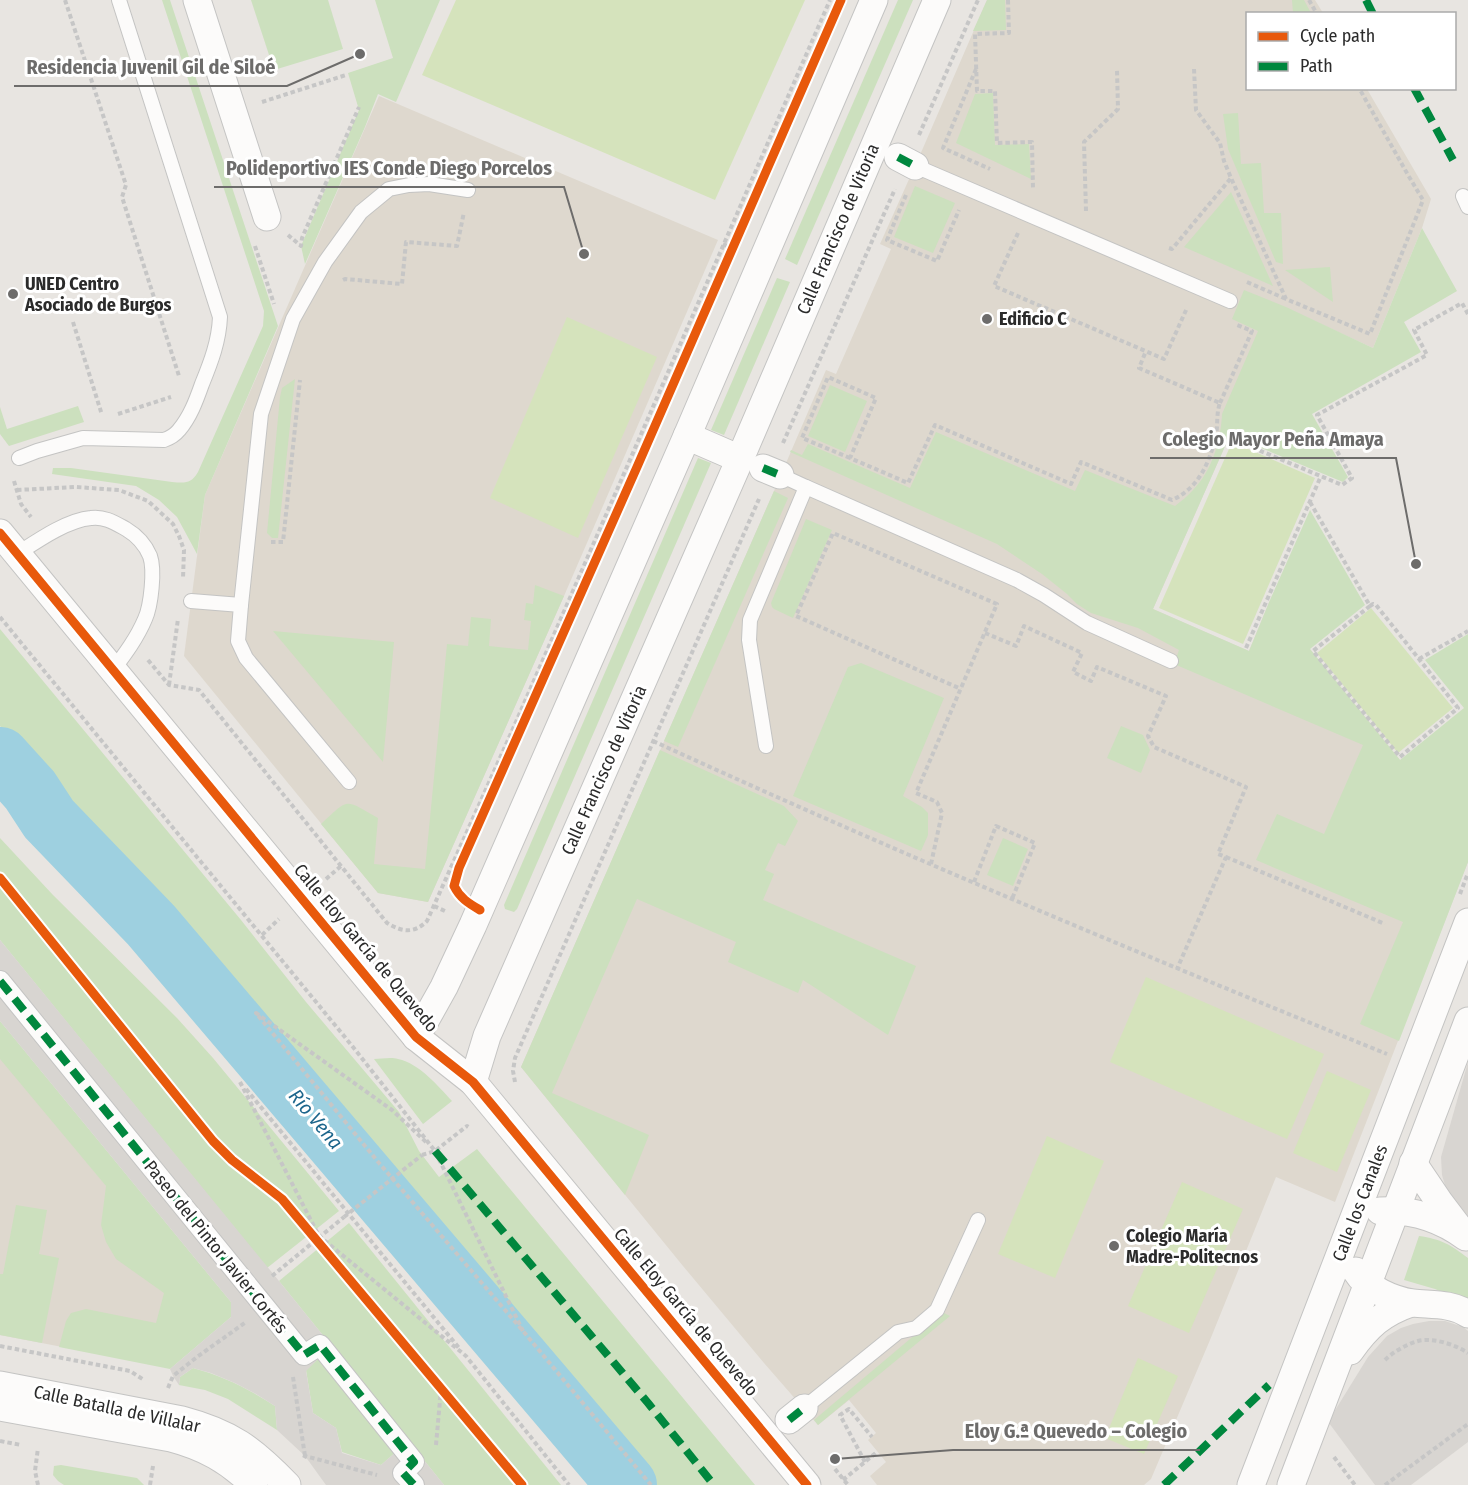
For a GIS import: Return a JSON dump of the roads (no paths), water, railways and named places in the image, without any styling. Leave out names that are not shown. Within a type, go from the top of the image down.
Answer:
[{"type":"street","points":[[197,0],[267,217]]},
{"type":"street","points":[[416,1037],[444,987],[480,910],[874,0]]},
{"type":"street","name":"Calle Francisco de Vitoria","points":[[473,1082],[488,1036],[764,468],[937,0]]},
{"type":"street","points":[[687,436],[764,468]]},
{"type":"street","name":"Calle Eloy García de Quevedo","points":[[0,533],[416,1037],[473,1082],[807,1485]]},
{"type":"street","name":"Calle los Canales","points":[[1251,1485],[1468,922]]},
{"type":"street","name":"Paseo del Pintor Javier Cortés","points":[[0,981],[304,1355],[320,1344],[414,1462],[408,1479]]},
{"type":"street","points":[[1441,993],[1468,1004]]},
{"type":"street","name":"Calle los Canales","points":[[1291,1485],[1468,1021]]},
{"type":"street","points":[[1413,1162],[1467,1238]]},
{"type":"street","points":[[1467,1238],[1418,1213],[1380,1211],[1373,1213],[1349,1232],[1347,1253],[1360,1277],[1388,1295],[1411,1303],[1448,1306],[1468,1314]]},
{"type":"street","points":[[1335,1371],[1361,1335],[1378,1318],[1395,1308],[1411,1303]]},
{"type":"street","name":"Calle Batalla de Villalar","points":[[0,1385],[204,1426],[240,1443],[268,1466],[293,1474]]},
{"type":"street","name":"Calle Batalla de Villalar","points":[[0,1407],[193,1444],[211,1452],[254,1485]]},
{"type":"lane","points":[[19,458],[83,438],[164,440],[170,438],[178,432],[192,411],[215,352],[220,317],[119,0]]},
{"type":"lane","points":[[907,169],[1230,301]]},
{"type":"lane","points":[[349,782],[246,658],[238,641],[261,414],[293,319],[325,262],[361,212],[389,189],[429,184],[468,190]]},
{"type":"lane","points":[[764,468],[1017,580],[1087,623],[1171,661]]},
{"type":"lane","points":[[766,746],[749,640],[750,620],[806,487]]},
{"type":"lane","points":[[17,554],[45,536],[80,520],[93,517],[110,520],[137,535],[150,556],[152,597],[146,618],[133,643],[113,670]]},
{"type":"lane","points":[[191,601],[241,605]]},
{"type":"lane","points":[[796,1414],[898,1332],[916,1328],[937,1310],[978,1220]]},
{"type":"waterway","name":"Río Vena","points":[[0,757],[30,790],[49,819],[151,925],[627,1485]]},
{"type":"place","name":"Residencia Juvenil Gil de Siloé","points":[[360,54]]},
{"type":"place","name":"Polideportivo IES Conde Diego Porcelos","points":[[584,254]]},
{"type":"place","name":"UNED Centro Asociado de Burgos","points":[[13,294]]},
{"type":"place","name":"Edificio C","points":[[987,319]]},
{"type":"place","name":"Colegio Mayor Peña Amaya","points":[[1416,564]]},
{"type":"place","name":"Colegio María Madre-Politecnos","points":[[1114,1246]]},
{"type":"place","name":"Eloy G.ª Quevedo – Colegio","points":[[835,1459]]}]
